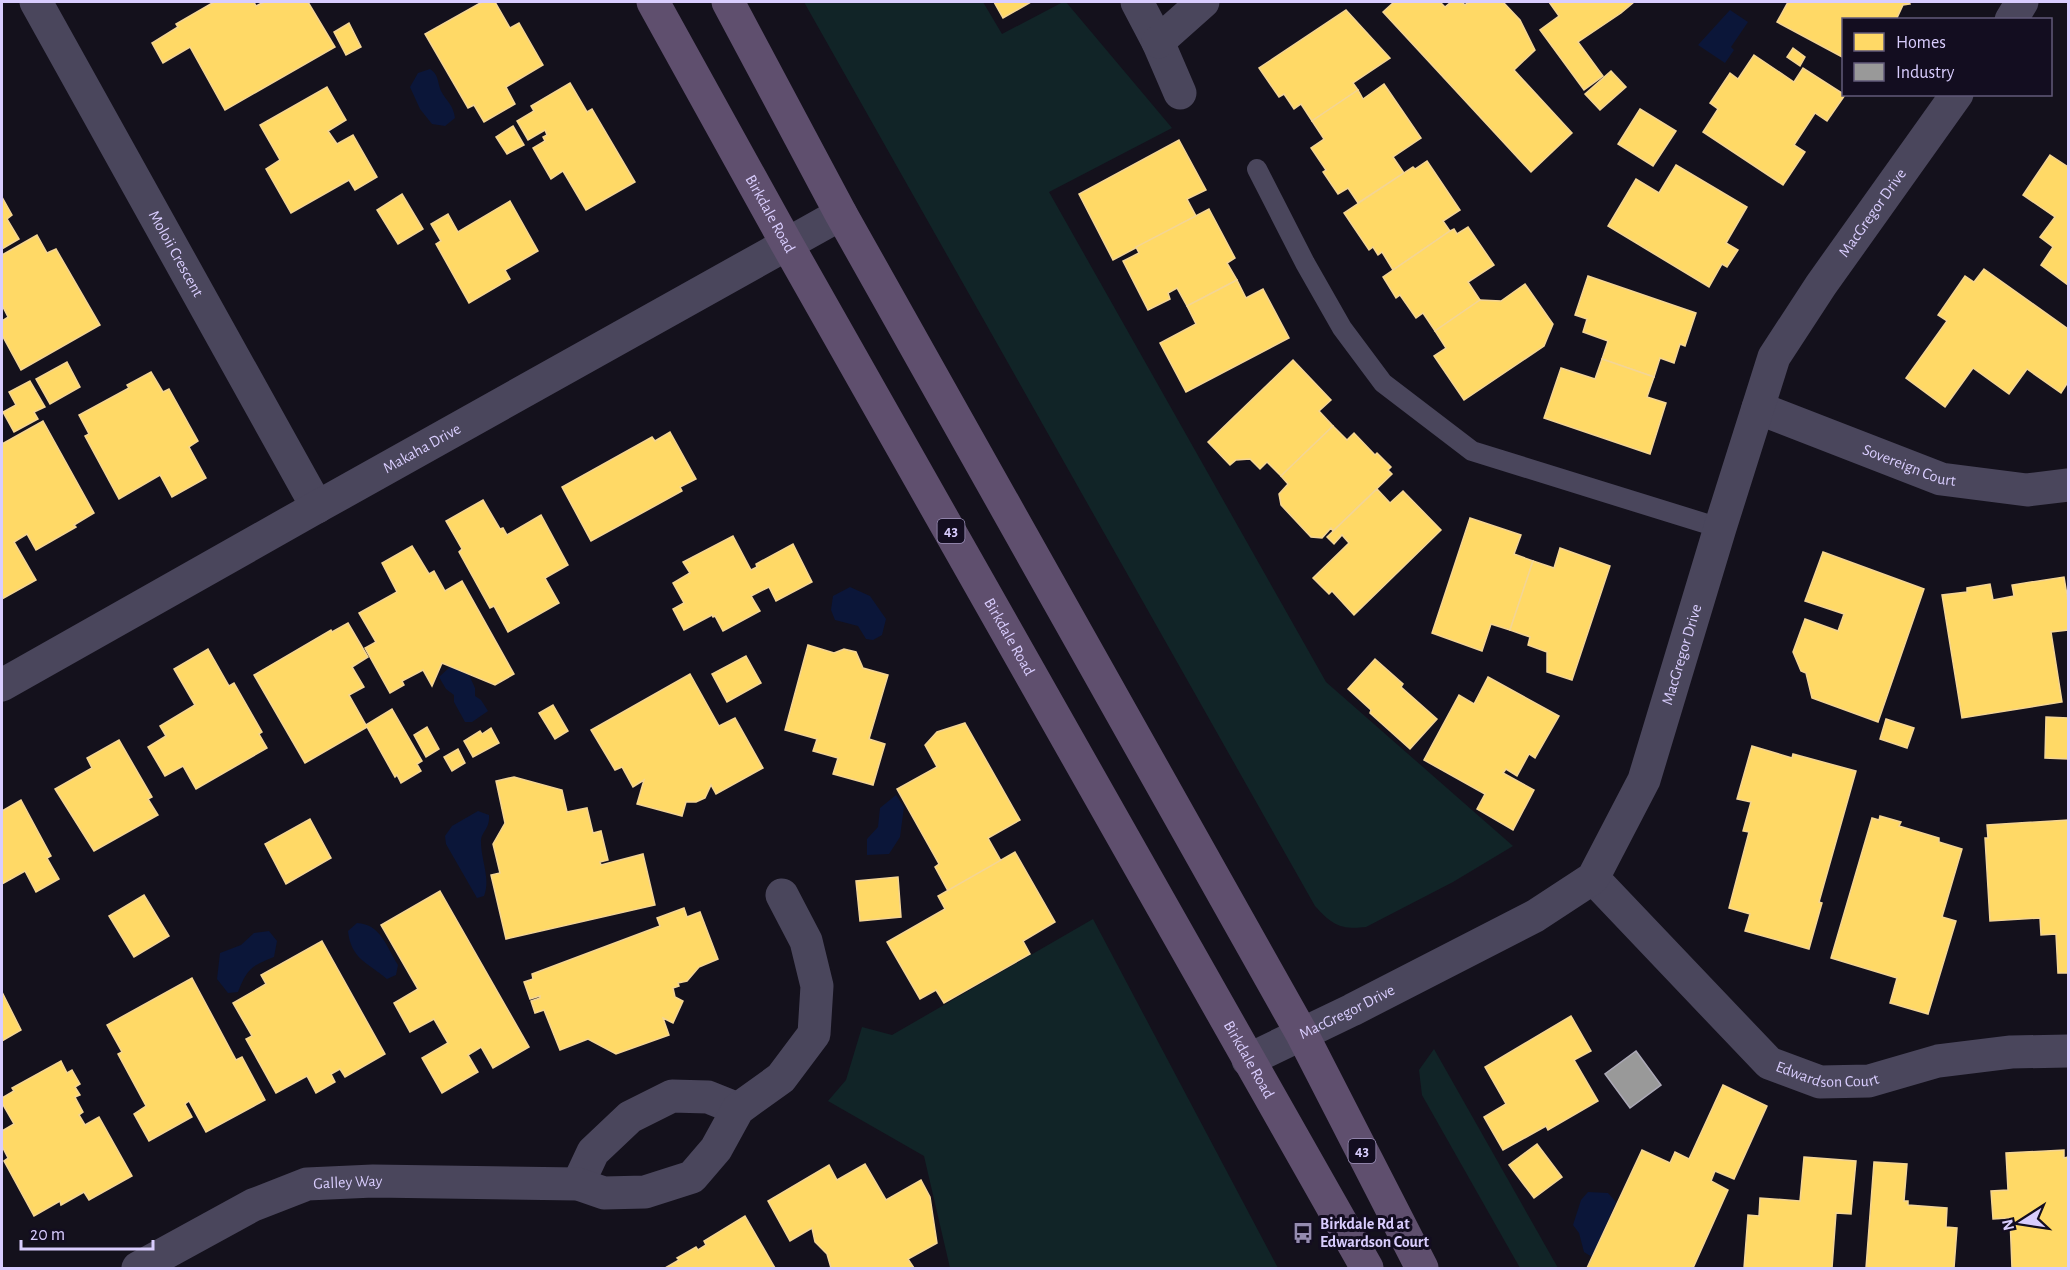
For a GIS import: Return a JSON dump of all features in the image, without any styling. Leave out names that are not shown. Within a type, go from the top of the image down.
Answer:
[{"type":"main road","name":"Birkdale Road","points":[[653,2],[1368,1269]]},
{"type":"main road","name":"43","points":[[728,2],[842,214],[1302,1034],[1422,1269]]},
{"type":"street","name":"Moloii Crescent","points":[[36,2],[317,507]]},
{"type":"street","points":[[1137,2],[1158,42],[1180,93]]},
{"type":"street","points":[[1158,42],[1203,2]]},
{"type":"street","points":[[2012,18],[2022,2]]},
{"type":"street","name":"MacGregor Drive","points":[[1248,1060],[1535,916],[1593,878],[1644,780],[1774,357],[1821,285],[1957,96]]},
{"type":"street","name":"Makaha Drive","points":[[2,685],[842,214]]},
{"type":"street","name":"Sovereign Court","points":[[1758,408],[1941,479],[2026,490],[2068,485]]},
{"type":"street","name":"Edwardson Court","points":[[1593,878],[1768,1063],[1820,1083],[1869,1081],[1938,1061],[2011,1052],[2068,1051]]},
{"type":"street","name":"Galley Way","points":[[138,1269],[253,1205],[307,1185],[373,1181],[578,1184],[604,1192],[645,1192],[692,1177],[716,1149],[738,1109],[781,1078],[814,1034],[817,986],[806,941],[782,895]]},
{"type":"street","points":[[578,1184],[593,1152],[630,1117],[672,1096],[708,1097],[738,1109]]},
{"type":"lane","points":[[1257,169],[1342,328],[1383,383],[1392,390],[1472,451],[1720,528]]},
{"type":"green space","points":[[804,2],[983,2],[1002,34],[1066,2],[1172,128],[1049,192],[1326,682],[1513,846],[1453,882],[1366,927],[1350,928],[1338,925],[1315,906]]},
{"type":"green space","points":[[1093,919],[1278,1268],[950,1268],[924,1156],[828,1101],[846,1080],[862,1027],[892,1035]]},
{"type":"green space","points":[[1434,1049],[1558,1268],[1520,1268],[1422,1095],[1419,1070]]},
{"type":"water","points":[[1730,10],[1748,22],[1731,47],[1734,50],[1725,63],[1698,45]]},
{"type":"water","points":[[430,69],[436,76],[441,91],[454,113],[455,118],[445,126],[432,124],[420,109],[410,87],[418,73]]},
{"type":"water","points":[[850,587],[870,596],[886,619],[882,635],[873,640],[866,639],[858,626],[835,620],[831,610],[833,596]]},
{"type":"water","points":[[451,666],[469,675],[475,688],[475,696],[481,700],[488,711],[472,722],[465,722],[454,702],[454,695],[446,689],[439,677]]},
{"type":"water","points":[[896,795],[904,807],[900,837],[889,854],[867,855],[867,839],[878,827],[880,808]]},
{"type":"water","points":[[478,811],[489,815],[489,820],[481,842],[486,890],[484,896],[477,898],[446,844],[445,836],[452,826]]},
{"type":"water","points":[[357,923],[365,924],[378,932],[398,965],[396,975],[387,979],[356,954],[348,931]]},
{"type":"water","points":[[269,931],[277,941],[274,957],[251,969],[238,992],[228,993],[217,979],[220,953],[241,945],[254,933]]},
{"type":"water","points":[[1588,1192],[1608,1193],[1616,1202],[1592,1257],[1584,1252],[1579,1233],[1573,1225],[1581,1200]]},
{"type":"building: Homes","points":[[214,2],[254,2],[256,6],[264,2],[308,2],[335,47],[225,110],[190,47],[163,63],[152,43],[178,27],[176,24]]},
{"type":"building: Homes","points":[[482,2],[495,2],[510,28],[519,23],[543,65],[506,87],[515,104],[484,122],[474,105],[468,108],[425,34]]},
{"type":"building: Homes","points":[[994,2],[1031,2],[1003,18]]},
{"type":"building: Homes","points":[[1394,2],[1440,2],[1445,7],[1451,2],[1462,2],[1465,5],[1468,2],[1503,2],[1520,20],[1535,50],[1514,70],[1572,133],[1531,172],[1383,12]]},
{"type":"building: Homes","points":[[1549,2],[1634,2],[1578,42],[1603,76],[1584,90],[1540,30],[1559,16]]},
{"type":"building: Homes","points":[[1788,2],[1909,2],[1910,4],[1903,5],[1897,18],[1842,18],[1842,57],[1777,22]]},
{"type":"building: Homes","points":[[1346,10],[1390,58],[1353,83],[1358,90],[1312,121],[1301,104],[1294,109],[1284,94],[1279,97],[1259,68]]},
{"type":"building: Homes","points":[[349,23],[361,47],[346,55],[334,32]]},
{"type":"building: Homes","points":[[1793,48],[1805,57],[1800,66],[1787,57]]},
{"type":"building: Homes","points":[[1754,55],[1794,82],[1803,68],[1844,96],[1827,121],[1815,113],[1794,145],[1805,152],[1783,185],[1703,132],[1718,109],[1710,103],[1730,73],[1738,79]]},
{"type":"building: Homes","points":[[1611,71],[1626,87],[1600,110],[1585,94]]},
{"type":"building: Homes","points":[[570,83],[587,112],[592,109],[635,182],[586,210],[563,171],[551,179],[533,148],[545,141],[543,137],[547,135],[545,130],[528,140],[517,121],[534,111],[531,106]]},
{"type":"building: Homes","points":[[1384,84],[1421,138],[1393,157],[1404,173],[1358,203],[1348,188],[1338,194],[1323,172],[1326,170],[1311,148],[1324,139],[1312,121],[1358,90],[1363,99]]},
{"type":"building: Homes","points":[[327,87],[346,120],[328,131],[337,144],[353,135],[377,177],[355,190],[349,180],[291,213],[266,169],[280,160],[260,125]]},
{"type":"building: Homes","points":[[1640,109],[1676,131],[1653,166],[1618,144]]},
{"type":"building: Homes","points":[[513,126],[524,145],[507,154],[496,137]]},
{"type":"building: Homes","points":[[1179,140],[1206,190],[1187,199],[1196,216],[1113,260],[1079,194]]},
{"type":"building: Homes","points":[[2050,155],[2068,167],[2068,285],[2041,265],[2053,247],[2040,237],[2055,217],[2023,195]]},
{"type":"building: Homes","points":[[1427,161],[1460,210],[1443,221],[1450,231],[1393,270],[1382,252],[1378,255],[1373,247],[1369,250],[1344,213],[1413,167],[1415,169]]},
{"type":"building: Homes","points":[[1676,165],[1747,207],[1726,243],[1738,250],[1727,267],[1722,264],[1709,287],[1608,226],[1636,179],[1659,193]]},
{"type":"building: Homes","points":[[402,194],[423,229],[398,244],[377,210]]},
{"type":"building: Homes","points":[[2,197],[12,215],[7,219],[19,239],[2,249]]},
{"type":"building: Homes","points":[[510,201],[538,251],[505,270],[510,279],[469,303],[436,244],[441,241],[431,224],[448,214],[458,232]]},
{"type":"building: Homes","points":[[1209,209],[1235,258],[1227,263],[1237,280],[1187,306],[1177,288],[1168,293],[1170,299],[1148,310],[1123,261],[1139,253],[1136,247]]},
{"type":"building: Homes","points":[[1468,227],[1494,265],[1468,282],[1480,300],[1435,331],[1423,313],[1416,318],[1400,295],[1396,298],[1383,277],[1450,231],[1454,229],[1457,234]]},
{"type":"building: Homes","points":[[37,235],[47,253],[56,249],[100,325],[21,370],[2,335],[2,321],[8,317],[2,305],[2,255]]},
{"type":"building: Homes","points":[[1984,269],[2068,329],[2068,382],[2061,393],[2027,369],[2009,394],[1973,368],[1945,407],[1906,378],[1947,321],[1938,315],[1965,276],[1974,282]]},
{"type":"building: Homes","points":[[1588,276],[1696,313],[1685,346],[1680,344],[1674,363],[1660,358],[1654,377],[1602,359],[1608,341],[1583,332],[1587,319],[1575,315]]},
{"type":"building: Homes","points":[[1237,280],[1246,298],[1263,289],[1289,338],[1186,392],[1160,343],[1196,324],[1187,306]]},
{"type":"building: Homes","points":[[1525,284],[1553,324],[1544,346],[1464,400],[1434,356],[1446,348],[1435,331],[1480,300],[1501,301]]},
{"type":"building: Homes","points":[[1602,359],[1654,377],[1647,397],[1666,403],[1650,454],[1544,418],[1561,368],[1595,379]]},
{"type":"building: Homes","points":[[1293,360],[1331,400],[1319,411],[1333,426],[1281,476],[1267,462],[1260,469],[1250,459],[1236,460],[1230,465],[1208,442]]},
{"type":"building: Homes","points":[[67,362],[80,387],[50,404],[36,379]]},
{"type":"building: Homes","points":[[151,372],[163,392],[169,389],[198,441],[189,447],[206,478],[172,497],[160,475],[119,499],[85,436],[89,434],[79,415],[129,388],[127,385]]},
{"type":"building: Homes","points":[[30,381],[45,407],[34,412],[38,419],[14,432],[3,412],[16,405],[9,392]]},
{"type":"building: Homes","points":[[43,421],[94,513],[74,525],[76,527],[36,550],[27,534],[14,542],[36,580],[2,599],[2,444]]},
{"type":"building: Homes","points":[[1333,426],[1347,440],[1354,433],[1375,455],[1377,453],[1391,467],[1388,470],[1392,474],[1333,531],[1331,528],[1322,538],[1311,537],[1281,505],[1279,494],[1288,484],[1281,476]]},
{"type":"building: Homes","points":[[670,432],[696,479],[680,487],[682,491],[591,541],[562,487],[652,437],[655,441]]},
{"type":"building: Homes","points":[[1377,489],[1390,503],[1403,491],[1441,530],[1354,615],[1332,591],[1329,594],[1313,578],[1349,543],[1342,535],[1334,544],[1327,537]]},
{"type":"building: Homes","points":[[483,500],[500,529],[503,528],[507,535],[541,515],[568,565],[545,578],[559,603],[508,632],[494,606],[490,608],[459,552],[462,549],[446,521]]},
{"type":"building: Homes","points":[[1470,518],[1521,535],[1514,554],[1533,561],[1510,630],[1491,624],[1482,651],[1432,633]]},
{"type":"building: Homes","points":[[733,536],[751,570],[757,567],[756,564],[793,544],[812,582],[776,601],[769,587],[751,596],[760,611],[723,631],[715,616],[712,615],[684,630],[673,609],[684,603],[673,583],[690,573],[683,562]]},
{"type":"building: Homes","points":[[412,546],[429,574],[434,571],[445,591],[462,581],[514,674],[495,685],[442,663],[432,686],[423,670],[402,681],[404,685],[390,693],[365,648],[376,642],[359,613],[397,592],[382,563]]},
{"type":"building: Homes","points":[[1560,548],[1610,566],[1572,680],[1547,672],[1547,652],[1528,645],[1530,637],[1510,630],[1533,561],[1554,568]]},
{"type":"building: Homes","points":[[1823,552],[1924,589],[1878,722],[1812,698],[1806,673],[1801,671],[1793,652],[1805,619],[1838,631],[1844,614],[1805,601]]},
{"type":"building: Homes","points":[[2064,577],[2068,601],[2068,630],[2051,632],[2062,702],[1962,718],[1942,595],[1967,592],[1967,588],[1990,584],[1993,600],[2014,596],[2012,585]]},
{"type":"building: Homes","points":[[348,623],[368,657],[352,667],[364,687],[349,695],[366,725],[392,709],[422,761],[417,764],[421,771],[401,783],[397,775],[395,777],[367,727],[305,763],[254,675],[331,630],[332,632]]},
{"type":"building: Homes","points":[[808,645],[834,653],[844,649],[856,652],[863,668],[888,675],[869,739],[885,744],[873,785],[833,774],[838,758],[813,751],[817,739],[785,730]]},
{"type":"building: Homes","points":[[208,649],[229,686],[234,683],[262,732],[259,734],[267,748],[196,789],[183,766],[165,776],[148,747],[166,736],[160,726],[195,705],[174,669]]},
{"type":"building: Homes","points":[[746,656],[761,683],[727,702],[712,674]]},
{"type":"building: Homes","points":[[1375,659],[1403,684],[1401,687],[1437,719],[1410,749],[1370,713],[1371,710],[1348,689]]},
{"type":"building: Homes","points":[[690,674],[719,726],[735,718],[763,768],[716,794],[711,785],[705,798],[696,802],[686,802],[682,816],[637,804],[644,780],[633,787],[622,767],[615,770],[591,730]]},
{"type":"building: Homes","points":[[1488,677],[1559,716],[1535,758],[1529,754],[1517,776],[1506,769],[1503,773],[1534,790],[1513,830],[1477,809],[1485,794],[1424,760],[1459,695],[1474,704]]},
{"type":"building: Homes","points":[[553,705],[568,731],[555,739],[539,713]]},
{"type":"building: Homes","points":[[2046,717],[2068,718],[2068,759],[2045,758]]},
{"type":"building: Homes","points":[[1886,719],[1914,728],[1907,748],[1880,739]]},
{"type":"building: Homes","points":[[965,723],[1020,820],[988,838],[1001,861],[948,891],[935,867],[939,864],[897,789],[937,767],[925,745],[937,732]]},
{"type":"building: Homes","points":[[427,727],[439,749],[426,757],[414,735]]},
{"type":"building: Homes","points":[[491,728],[499,743],[473,757],[464,741],[480,731],[482,734]]},
{"type":"building: Homes","points":[[119,740],[152,797],[148,799],[158,815],[94,851],[55,789],[92,768],[87,758]]},
{"type":"building: Homes","points":[[1752,746],[1792,758],[1793,754],[1856,771],[1819,902],[1822,903],[1809,949],[1745,931],[1750,914],[1729,908],[1749,832],[1743,831],[1751,802],[1737,799]]},
{"type":"building: Homes","points":[[458,749],[465,763],[452,771],[444,757]]},
{"type":"building: Homes","points":[[514,777],[562,790],[567,812],[587,808],[593,833],[601,831],[608,860],[600,862],[601,865],[643,854],[655,905],[506,939],[491,875],[500,873],[493,844],[505,823],[496,781]]},
{"type":"building: Homes","points":[[21,800],[51,856],[47,858],[59,879],[36,892],[25,871],[2,884],[2,811]]},
{"type":"building: Homes","points":[[1880,816],[1901,822],[1899,826],[1939,838],[1939,842],[1962,849],[1942,917],[1956,921],[1928,1014],[1890,1003],[1897,978],[1831,958],[1872,818],[1879,820]]},
{"type":"building: Homes","points":[[310,819],[331,858],[286,884],[265,844]]},
{"type":"building: Homes","points":[[2068,820],[2068,973],[2058,973],[2056,934],[2041,935],[2040,918],[1990,921],[1985,838],[1988,838],[1987,825]]},
{"type":"building: Homes","points":[[1015,852],[1055,922],[1023,941],[1030,954],[944,1003],[936,990],[920,999],[887,942],[945,909],[938,896]]},
{"type":"building: Homes","points":[[898,877],[901,917],[860,921],[856,881]]},
{"type":"building: Homes","points":[[440,891],[529,1047],[493,1068],[481,1047],[468,1055],[478,1072],[442,1093],[422,1058],[448,1043],[434,1019],[410,1032],[394,1003],[418,989],[381,925]]},
{"type":"building: Homes","points":[[144,895],[169,936],[134,957],[109,916]]},
{"type":"building: Homes","points":[[684,908],[687,917],[700,912],[718,959],[699,967],[687,981],[678,983],[679,986],[673,988],[675,997],[683,1001],[673,1023],[663,1018],[669,1035],[616,1054],[588,1039],[560,1050],[544,1010],[535,1013],[531,1001],[540,996],[530,999],[524,982],[533,979],[532,974],[660,926],[657,918]]},
{"type":"building: Homes","points":[[322,941],[385,1054],[345,1077],[340,1069],[331,1074],[335,1082],[316,1093],[307,1076],[276,1093],[246,1039],[252,1036],[233,1003],[266,984],[261,975]]},
{"type":"building: Homes","points":[[192,978],[236,1060],[242,1057],[265,1100],[206,1132],[189,1101],[185,1104],[192,1117],[149,1141],[134,1114],[146,1106],[118,1054],[122,1052],[107,1025]]},
{"type":"building: Homes","points":[[2,992],[21,1030],[2,1041]]},
{"type":"building: Homes","points":[[1571,1016],[1591,1051],[1574,1060],[1598,1101],[1548,1130],[1546,1126],[1503,1150],[1484,1117],[1506,1104],[1485,1067]]},
{"type":"building: Homes","points":[[61,1061],[67,1073],[72,1070],[80,1084],[75,1087],[80,1095],[75,1097],[83,1112],[79,1115],[85,1125],[99,1117],[132,1176],[89,1200],[84,1192],[61,1205],[60,1201],[34,1216],[4,1161],[8,1158],[2,1146],[2,1131],[14,1124],[2,1103],[2,1098],[14,1091],[12,1088]]},
{"type":"building: Homes","points":[[1723,1085],[1767,1106],[1734,1179],[1715,1171],[1711,1181],[1728,1190],[1693,1268],[1587,1268],[1642,1150],[1670,1163],[1675,1152],[1689,1159]]},
{"type":"building: Homes","points":[[1537,1144],[1562,1177],[1534,1198],[1509,1165]]},
{"type":"building: Homes","points":[[2064,1150],[2064,1158],[2068,1157],[2068,1268],[2012,1268],[2010,1218],[1993,1219],[1991,1191],[2008,1190],[2006,1153]]},
{"type":"building: Homes","points":[[1804,1157],[1856,1161],[1851,1214],[1836,1213],[1832,1268],[1744,1268],[1748,1215],[1759,1216],[1760,1198],[1800,1201]]},
{"type":"building: Homes","points":[[1874,1162],[1907,1164],[1904,1201],[1908,1201],[1908,1205],[1947,1208],[1946,1227],[1957,1228],[1954,1268],[1866,1268]]},
{"type":"building: Homes","points":[[865,1164],[886,1200],[921,1180],[930,1197],[937,1243],[908,1259],[914,1268],[831,1268],[827,1254],[815,1242],[812,1228],[790,1241],[768,1201],[829,1165],[837,1180]]},
{"type":"building: Homes","points":[[745,1216],[775,1268],[665,1268],[696,1247],[698,1250],[706,1245],[704,1241]]},
{"type":"building: Industry","points":[[1636,1051],[1661,1085],[1630,1108],[1605,1074]]},
{"type":"place","name":"Birkdale Rd at Edwardson Court","points":[[1303,1233]]}]
